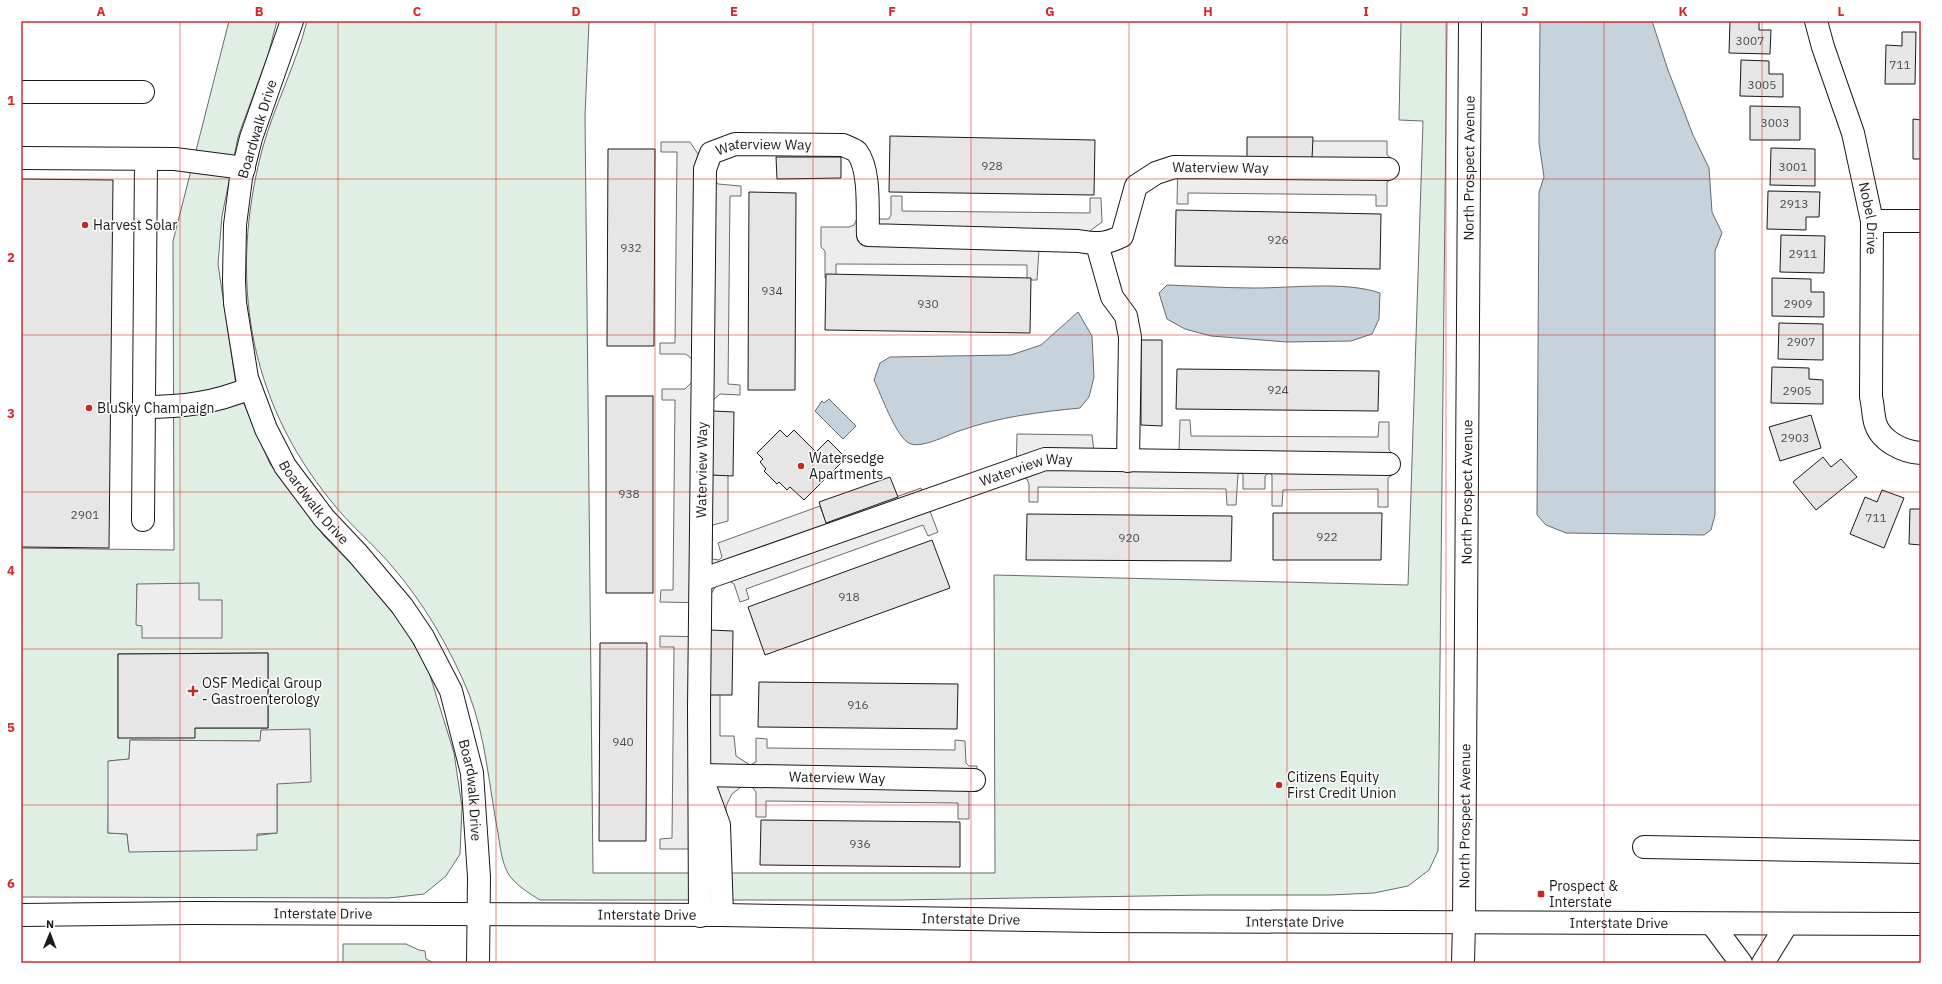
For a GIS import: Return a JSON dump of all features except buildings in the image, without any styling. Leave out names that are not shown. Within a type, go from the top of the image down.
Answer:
[{"type":"street","name":"Boardwalk Drive","points":[[292,21],[252,138],[244,168],[235,224],[234,281],[237,317],[247,378],[266,428],[285,466],[324,518],[358,554],[402,606],[423,637],[451,691],[472,773],[479,877],[478,963]]},
{"type":"street","name":"North Prospect Avenue","points":[[1463,963],[1470,21]]},
{"type":"street","name":"Nobel Drive","points":[[1816,21],[1823,47],[1853,133],[1872,221],[1872,397],[1875,423],[1880,434],[1893,444],[1911,452],[1921,453]]},
{"type":"street","points":[[21,92],[143,92]]},
{"type":"street","name":"Waterview Way","points":[[700,916],[701,775],[699,708],[705,169],[711,153],[735,144],[843,145],[856,151],[863,164],[866,178],[868,235],[1078,240],[1097,244],[1110,242],[1122,236],[1136,186],[1156,173],[1174,167],[1388,168]]},
{"type":"street","points":[[21,158],[175,160],[244,168]]},
{"type":"street","points":[[143,520],[146,159]]},
{"type":"street","points":[[1872,221],[1921,221]]},
{"type":"street","points":[[1097,244],[1112,297],[1126,316],[1130,337],[1128,461]]},
{"type":"street","points":[[144,407],[181,407],[228,397],[250,388]]},
{"type":"street","name":"Waterview Way","points":[[701,580],[1045,459],[1388,464]]},
{"type":"street","name":"Waterview Way","points":[[701,775],[974,780]]},
{"type":"street","name":"Waterview Way","points":[[701,775],[719,825],[722,915]]},
{"type":"street","points":[[1644,847],[1921,852]]},
{"type":"street","name":"Interstate Drive","points":[[21,915],[193,913],[722,915],[1099,921],[1921,924]]},
{"type":"street","points":[[1712,924],[1741,963]]},
{"type":"street","points":[[1763,963],[1787,924]]},
{"type":"green space","points":[[229,21],[277,21],[268,55],[238,137],[222,216],[218,264],[236,385],[270,464],[324,536],[372,585],[405,629],[428,669],[454,753],[462,807],[460,854],[446,876],[424,894],[389,898],[21,897],[21,548],[174,550],[173,241]],"holes":[[[137,584],[199,600],[142,625],[137,625]],[[268,653],[268,728],[195,728],[118,738],[118,654]],[[261,731],[277,783],[277,833],[129,851],[127,834],[108,833],[109,761],[129,759],[130,740],[261,741]]]},
{"type":"green space","points":[[307,21],[589,21],[585,116],[593,873],[995,873],[994,575],[1408,585],[1423,121],[1399,120],[1401,21],[1447,21],[1438,851],[1429,870],[1408,886],[1374,893],[1330,895],[1208,895],[898,900],[540,900],[523,889],[509,875],[503,860],[483,745],[475,711],[462,677],[435,626],[403,580],[384,557],[353,526],[331,501],[303,462],[280,421],[264,378],[253,334],[247,290],[247,244],[252,197],[267,134],[297,54]]},
{"type":"green space","points":[[343,944],[406,944],[425,951],[426,959],[434,963],[343,963]]},
{"type":"shaded area","points":[[1540,21],[1652,21],[1668,70],[1693,135],[1709,168],[1712,212],[1722,233],[1715,251],[1715,515],[1711,530],[1704,535],[1566,533],[1546,525],[1537,515],[1539,192],[1544,177],[1539,143]]},
{"type":"shaded area","points":[[1312,141],[1387,141],[1387,155],[1391,158],[1392,179],[1387,182],[1387,206],[1376,206],[1376,195],[1188,193],[1188,204],[1177,204],[1178,157],[1247,158]]},
{"type":"shaded area","points":[[661,142],[690,142],[718,184],[741,186],[741,196],[730,196],[728,384],[740,385],[740,395],[720,394],[713,400],[712,475],[728,475],[728,521],[713,525],[712,527],[712,559],[719,560],[722,557],[718,543],[820,506],[826,522],[921,488],[938,532],[928,536],[923,525],[746,589],[749,599],[740,602],[734,584],[727,580],[716,586],[711,594],[711,603],[660,602],[661,590],[673,590],[675,400],[662,400],[662,389],[685,389],[692,382],[692,360],[689,356],[685,354],[660,354],[660,343],[675,343],[677,152],[661,152]]},
{"type":"shaded area","points":[[891,196],[902,196],[902,211],[1090,213],[1090,198],[1101,198],[1102,222],[1063,251],[1039,250],[1037,280],[1027,280],[1027,265],[836,264],[836,278],[825,278],[825,251],[821,247],[821,227],[849,227],[854,225],[857,219],[889,219],[891,215]]},
{"type":"shaded area","points":[[1167,285],[1255,288],[1335,286],[1366,289],[1380,293],[1379,319],[1372,334],[1351,341],[1287,342],[1211,336],[1185,329],[1167,319],[1159,293]]},
{"type":"shaded area","points":[[1078,312],[1092,336],[1094,377],[1089,397],[1080,408],[1034,413],[989,422],[959,431],[925,444],[918,445],[907,442],[897,430],[874,380],[880,363],[890,357],[1011,355],[1041,345]]},
{"type":"shaded area","points":[[829,399],[856,426],[843,439],[815,411],[822,401],[824,403]]},
{"type":"shaded area","points":[[1180,420],[1190,420],[1191,436],[1378,437],[1379,422],[1389,422],[1389,450],[1393,454],[1393,474],[1388,478],[1388,507],[1378,507],[1378,489],[1283,490],[1282,506],[1272,506],[1272,475],[1269,473],[1265,476],[1265,489],[1243,489],[1243,475],[1242,473],[1238,474],[1236,505],[1227,505],[1226,489],[1038,487],[1038,502],[1029,502],[1029,484],[1027,479],[1016,475],[1017,434],[1092,435],[1094,451],[1179,451]]},
{"type":"shaded area","points":[[199,583],[199,600],[222,600],[222,638],[142,638],[142,626],[136,625],[137,584]]},
{"type":"shaded area","points":[[660,636],[710,637],[720,695],[720,736],[734,736],[736,756],[750,765],[756,762],[756,738],[767,739],[767,748],[955,750],[955,740],[965,741],[966,763],[969,766],[977,766],[977,787],[969,790],[969,819],[958,819],[958,803],[766,801],[766,817],[756,817],[756,792],[748,785],[741,787],[732,794],[726,806],[726,849],[660,849],[660,839],[672,838],[674,647],[660,647]]},
{"type":"shaded area","points":[[310,729],[311,782],[277,784],[277,833],[257,834],[257,850],[129,852],[127,834],[108,833],[108,761],[129,759],[130,740],[260,741],[261,730]]},
{"type":"place","name":"Harvest Solar","points":[[85,225]]},
{"type":"place","name":"BluSky Champaign","points":[[89,408]]},
{"type":"place","name":"Watersedge Apartments","points":[[801,466]]},
{"type":"place","name":"OSF Medical Group - Gastroenterology","points":[[193,691]]},
{"type":"place","name":"Citizens Equity First Credit Union","points":[[1279,785]]},
{"type":"place","name":"Prospect & Interstate","points":[[1541,894]]}]
